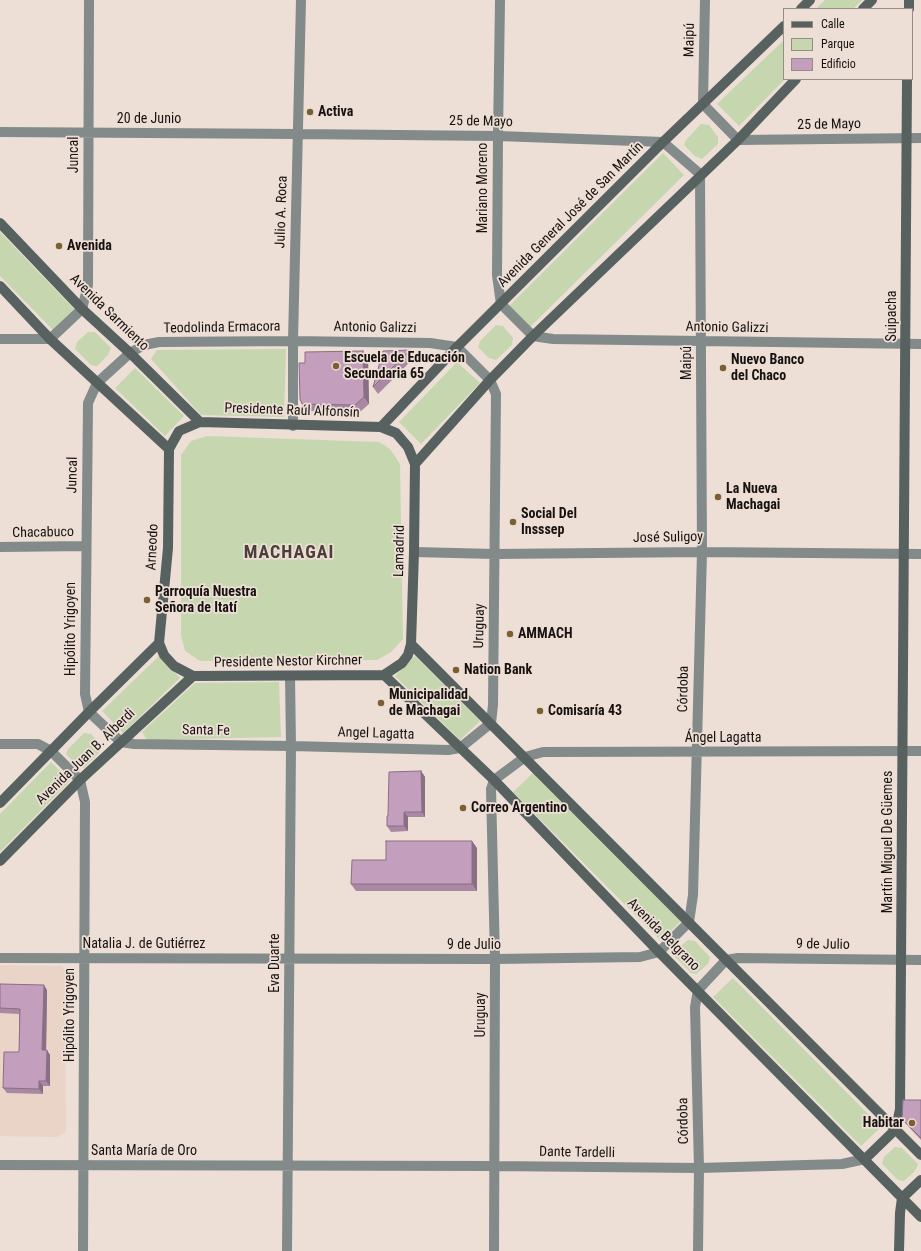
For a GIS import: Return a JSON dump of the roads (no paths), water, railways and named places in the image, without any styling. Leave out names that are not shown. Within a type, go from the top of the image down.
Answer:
[{"type":"street","name":"Juncal","points":[[82,309],[88,285],[89,0]]},
{"type":"street","name":"Julio A. Roca","points":[[293,426],[293,341],[301,0]]},
{"type":"street","name":"Mariano Moreno","points":[[500,0],[497,275],[501,304]]},
{"type":"street","name":"Maipú","points":[[703,104],[705,0]]},
{"type":"street","points":[[802,8],[810,0]]},
{"type":"street","points":[[864,8],[872,0]]},
{"type":"street","name":"Avenida General José de San Martín","points":[[381,427],[457,347],[663,142],[783,27]]},
{"type":"street","points":[[415,464],[490,380],[533,336],[700,174],[738,140],[795,80]]},
{"type":"street","name":"Suipacha","points":[[904,554],[907,80]]},
{"type":"street","points":[[703,104],[738,140]]},
{"type":"street","name":"20 de Junio","points":[[0,132],[298,134]]},
{"type":"street","name":"25 de Mayo","points":[[298,134],[498,136],[663,142]]},
{"type":"street","name":"25 de Mayo","points":[[738,140],[921,138]]},
{"type":"street","points":[[663,142],[700,174]]},
{"type":"street","name":"Maipú","points":[[700,174],[702,552]]},
{"type":"street","name":"Avenida Sarmiento","points":[[0,223],[82,309],[130,353],[200,422]]},
{"type":"street","points":[[0,286],[50,339],[96,383],[170,449]]},
{"type":"street","points":[[501,304],[533,336]]},
{"type":"street","points":[[0,339],[50,339],[82,309]]},
{"type":"street","name":"Antonio Galizzi","points":[[533,336],[553,339],[921,344]]},
{"type":"street","name":"Antonio Galizzi","points":[[293,341],[430,343],[457,347]]},
{"type":"street","name":"Teodolinda Ermacora","points":[[96,383],[130,353],[144,345],[159,342],[293,341]]},
{"type":"street","points":[[457,347],[490,380],[496,394],[495,554]]},
{"type":"street","name":"Juncal","points":[[86,546],[88,403],[96,383]]},
{"type":"street","name":"Presidente Raúl Alfonsín","points":[[170,449],[179,431],[200,422],[293,426],[381,427],[396,433],[402,440]]},
{"type":"street","name":"Lamadrid","points":[[384,674],[402,663],[408,655],[411,644],[415,464],[408,448],[402,440]]},
{"type":"street","name":"Arneodo","points":[[159,643],[168,548],[170,449]]},
{"type":"street","name":"Chacabuco","points":[[0,548],[86,546]]},
{"type":"street","name":"Hipólito Yrigoyen","points":[[86,546],[85,694],[89,712]]},
{"type":"street","name":"José Suligoy","points":[[414,552],[495,554],[702,552],[921,554]]},
{"type":"street","name":"Córdoba","points":[[689,922],[693,895],[702,552]]},
{"type":"street","name":"Uruguay","points":[[490,723],[493,705],[495,554]]},
{"type":"street","name":"Martín Miguel De Güemes","points":[[896,1129],[900,1109],[904,554]]},
{"type":"street","name":"Presidente Nestor Kirchner","points":[[159,643],[164,655],[174,666],[193,676],[384,674]]},
{"type":"street","name":"Avenida Juan B. Alberdi","points":[[0,803],[159,643]]},
{"type":"street","name":"Avenida Belgrano","points":[[411,644],[921,1155]]},
{"type":"street","name":"Avenida Belgrano","points":[[384,674],[494,780],[659,952],[921,1217]]},
{"type":"street","name":"Avenida Juan B. Alberdi","points":[[0,862],[80,780],[193,676]]},
{"type":"street","name":"Eva Duarte","points":[[287,1251],[291,746],[290,676]]},
{"type":"street","points":[[89,712],[121,742]]},
{"type":"street","points":[[460,748],[490,723]]},
{"type":"street","name":"Santa Fe","points":[[121,742],[134,744],[291,746]]},
{"type":"street","points":[[0,744],[38,744],[51,751],[80,780]]},
{"type":"street","name":"Angel Lagatta","points":[[291,746],[448,750],[460,748]]},
{"type":"street","name":"Ángel Lagatta","points":[[525,757],[543,752],[921,751]]},
{"type":"street","points":[[494,780],[525,757]]},
{"type":"street","name":"Hipólito Yrigoyen","points":[[80,780],[85,802],[83,1251]]},
{"type":"street","name":"Uruguay","points":[[494,780],[491,789],[495,959],[494,1251]]},
{"type":"street","points":[[659,952],[689,922]]},
{"type":"street","name":"9 de Julio","points":[[289,959],[640,957],[659,952]]},
{"type":"street","name":"Natalia J. de Gutiérrez","points":[[0,958],[289,959]]},
{"type":"street","name":"9 de Julio","points":[[726,960],[738,958],[921,960]]},
{"type":"street","points":[[698,990],[726,960]]},
{"type":"street","name":"Córdoba","points":[[698,990],[695,1007],[699,1168],[698,1251]]},
{"type":"street","points":[[865,1160],[896,1129]]},
{"type":"street","name":"Dante Tardelli","points":[[288,1165],[699,1168],[842,1164],[865,1160]]},
{"type":"street","name":"Santa María de Oro","points":[[0,1165],[288,1165]]},
{"type":"street","points":[[899,1251],[902,1198],[921,1180]]},
{"type":"place","name":"Activa","points":[[310,112]]},
{"type":"place","name":"Avenida","points":[[59,246]]},
{"type":"place","name":"Escuela de Educación Secundaria 65","points":[[336,366]]},
{"type":"place","name":"Nuevo Banco del Chaco","points":[[723,368]]},
{"type":"place","name":"La Nueva Machagai","points":[[718,497]]},
{"type":"place","name":"Social Del Insssep","points":[[513,522]]},
{"type":"place","name":"Parroquía Nuestra Señora de Itatí","points":[[147,600]]},
{"type":"place","name":"AMMACH","points":[[510,634]]},
{"type":"place","name":"Nation Bank","points":[[456,670]]},
{"type":"place","name":"Municipalidad de Machagai","points":[[381,703]]},
{"type":"place","name":"Comisaría 43","points":[[540,711]]},
{"type":"place","name":"Correo Argentino","points":[[463,808]]},
{"type":"place","name":"Habitar","points":[[912,1123]]},
{"type":"district","name":"MACHAGAI","points":[[289,553]]}]
